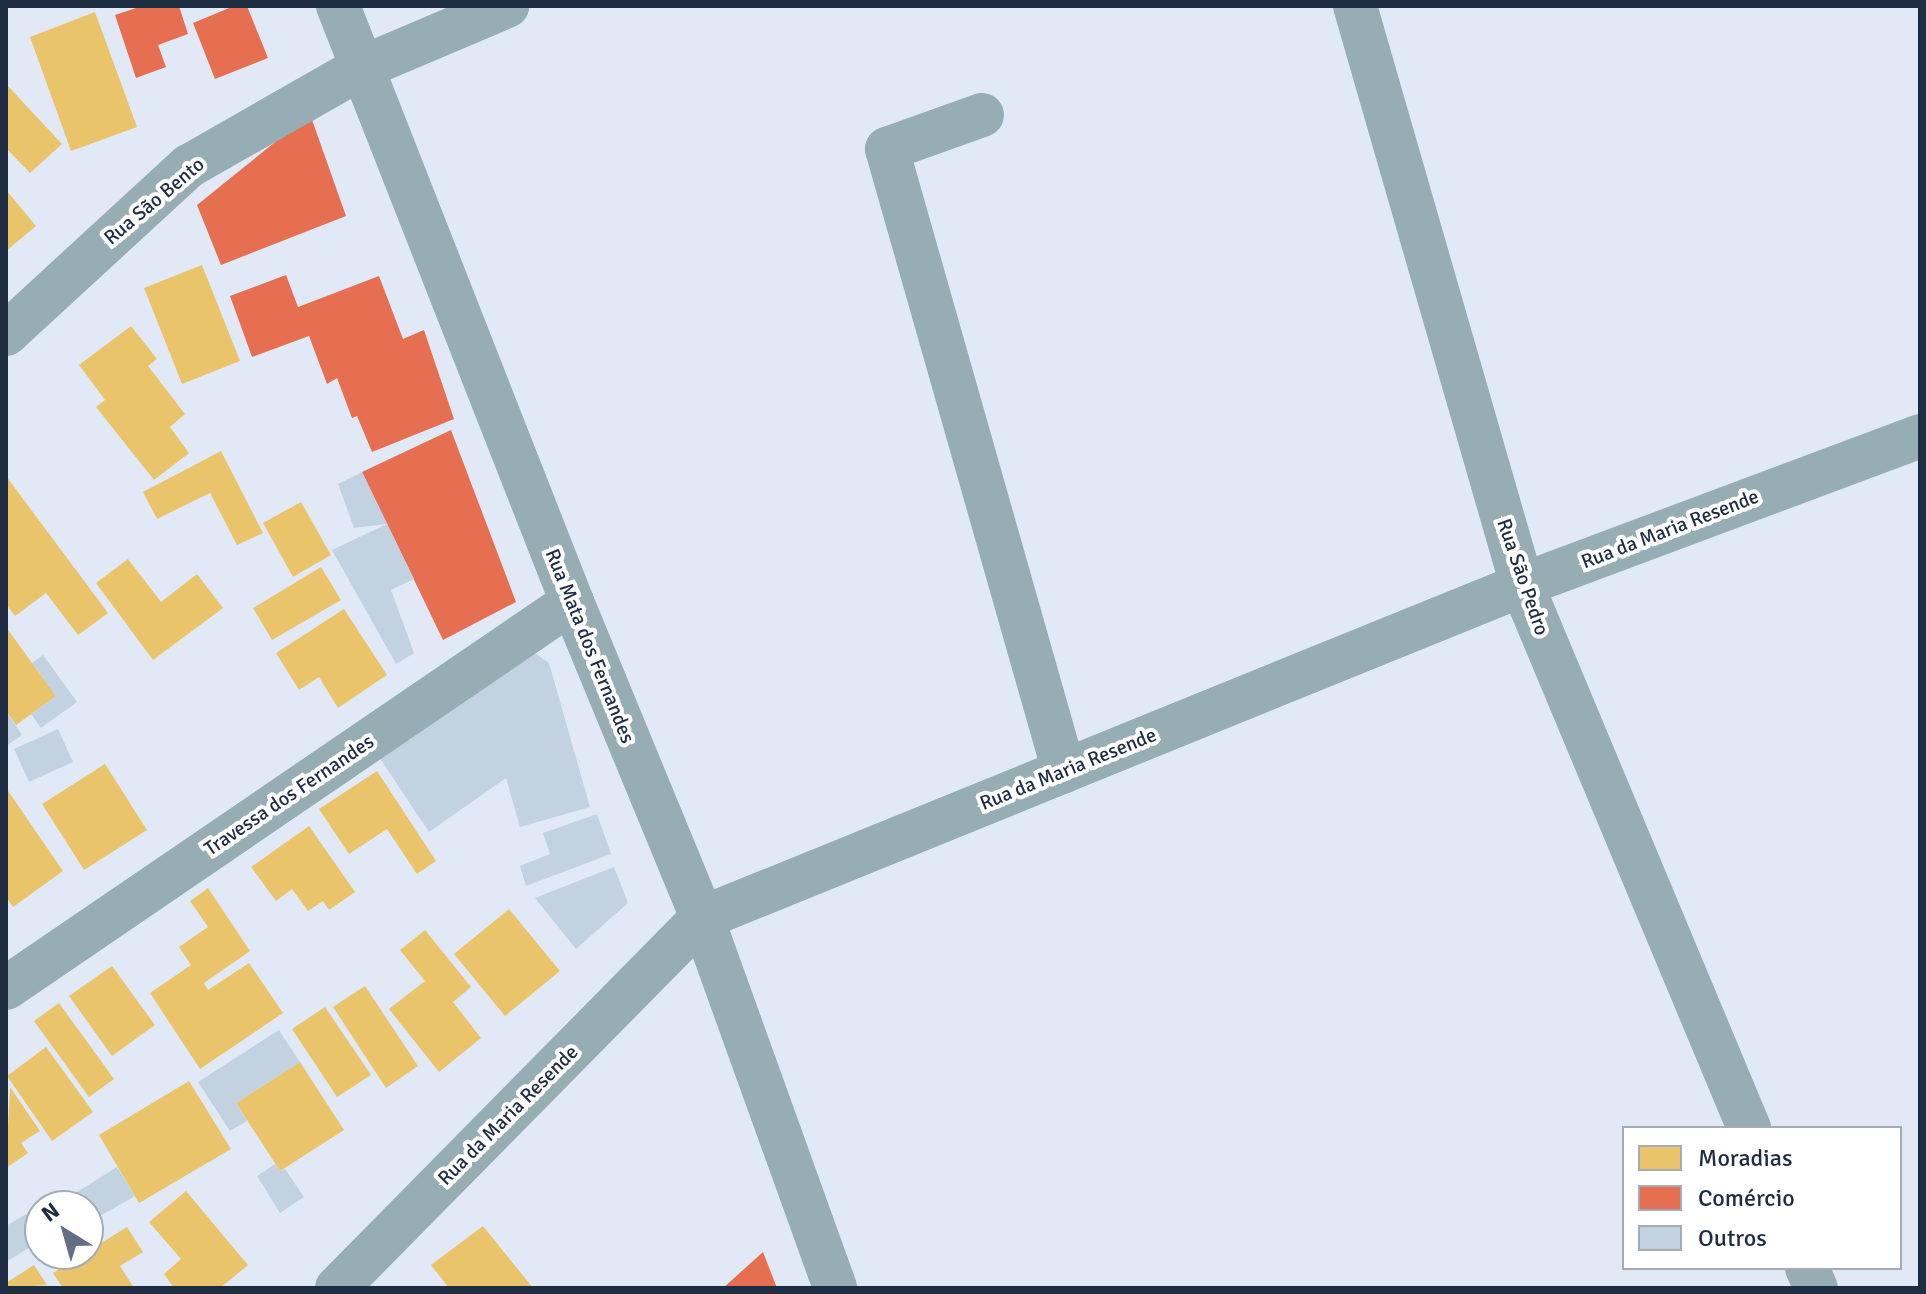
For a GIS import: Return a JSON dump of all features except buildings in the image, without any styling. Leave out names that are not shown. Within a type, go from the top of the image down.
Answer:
[{"type":"street","name":"Rua Mata dos Fernandes","points":[[338,6],[572,602],[702,918],[835,1288]]},
{"type":"street","name":"Rua São Bento","points":[[6,334],[189,166],[361,68],[507,6]]},
{"type":"street","name":"Rua São Pedro","points":[[1355,6],[1522,585],[1748,1126]]},
{"type":"street","points":[[982,115],[887,149],[1064,771]]},
{"type":"street","name":"Rua da Maria Resende","points":[[337,1288],[702,918],[1522,585],[1920,436]]},
{"type":"street","name":"Travessa dos Fernandes","points":[[6,988],[572,602]]}]
